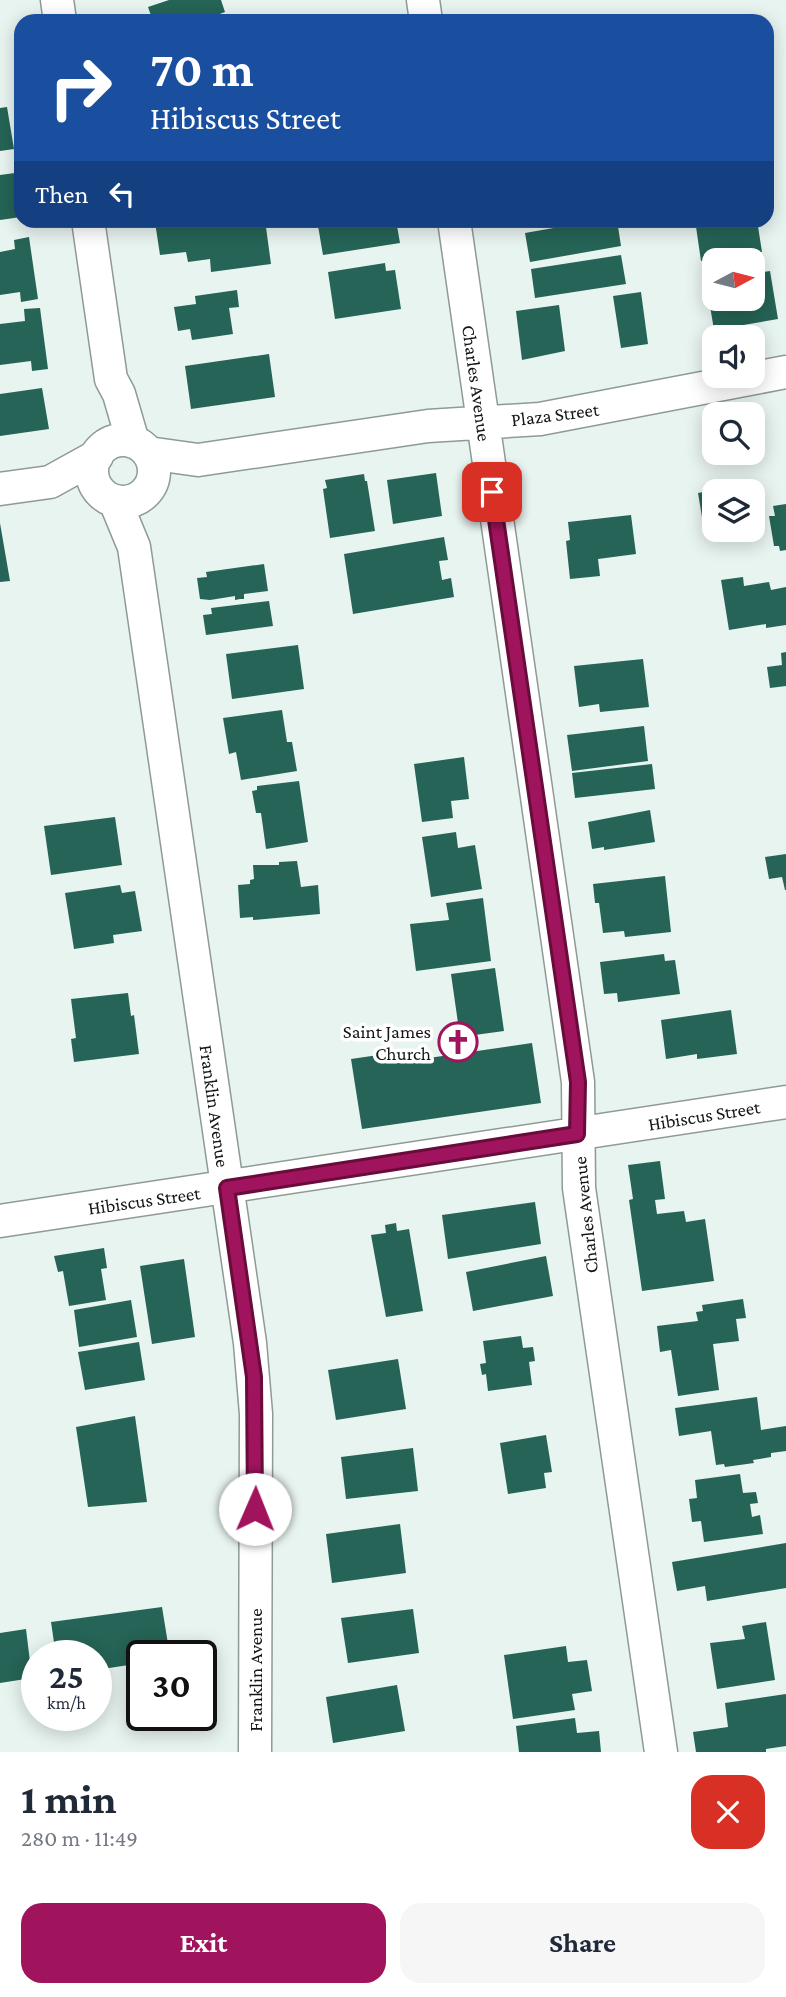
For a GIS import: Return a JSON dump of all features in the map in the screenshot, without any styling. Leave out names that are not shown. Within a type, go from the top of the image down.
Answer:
[{"type":"street","points":[[89,228],[111,379],[119,394],[120,449],[93,475],[108,497]]},
{"type":"street","name":"Charles Avenue","points":[[455,228],[578,1082],[579,1188],[661,1752]]},
{"type":"street","name":"Plaza Street","points":[[120,449],[198,460],[428,426],[551,417],[786,372]]},
{"type":"street","points":[[0,489],[50,482],[120,449]]},
{"type":"street","points":[[50,482],[132,501],[149,488],[154,469],[120,449]]},
{"type":"street","name":"Plaza Street","points":[[149,488],[198,460]]},
{"type":"street","name":"Franklin Avenue","points":[[134,547],[149,488]]},
{"type":"street","name":"Franklin Avenue","points":[[108,497],[134,547],[249,1332],[256,1414],[255,1752]]},
{"type":"street","name":"Hibiscus Street","points":[[0,1221],[786,1102]]},
{"type":"building","points":[[169,0],[221,0],[225,12],[150,14],[148,7]]},
{"type":"building","points":[[7,107],[14,149],[0,151],[0,108]]},
{"type":"building","points":[[14,173],[14,218],[0,220],[0,175]]},
{"type":"building","points":[[156,228],[266,228],[271,264],[211,272],[210,259],[188,262],[186,252],[160,255]]},
{"type":"building","points":[[318,228],[397,228],[400,243],[323,255]]},
{"type":"building","points":[[553,228],[618,228],[621,246],[530,262],[525,233]]},
{"type":"building","points":[[696,228],[758,228],[761,248],[702,248],[702,261]]},
{"type":"building","points":[[29,237],[38,299],[21,302],[20,292],[0,295],[0,252],[15,249],[14,240]]},
{"type":"building","points":[[621,255],[626,284],[535,298],[531,269]]},
{"type":"building","points":[[385,263],[386,271],[395,270],[401,309],[335,319],[328,272]]},
{"type":"building","points":[[770,271],[778,319],[743,325],[713,325],[711,312],[765,312],[765,272]]},
{"type":"building","points":[[237,290],[239,307],[229,308],[233,334],[192,340],[190,329],[178,331],[174,307],[196,304],[195,296]]},
{"type":"building","points":[[641,292],[648,344],[621,348],[613,296]]},
{"type":"building","points":[[559,305],[565,351],[522,360],[516,311]]},
{"type":"building","points":[[40,308],[48,369],[32,371],[31,361],[0,365],[0,324],[25,321],[24,309]]},
{"type":"building","points":[[269,354],[275,397],[191,409],[185,366]]},
{"type":"building","points":[[42,388],[49,429],[0,436],[0,394]]},
{"type":"building","points":[[436,473],[442,516],[393,524],[387,480]]},
{"type":"building","points":[[364,474],[375,531],[330,538],[323,489],[327,488],[325,480]]},
{"type":"building","points":[[702,492],[702,517],[698,493]]},
{"type":"building","points":[[786,504],[786,550],[780,551],[779,546],[774,546],[769,516],[775,516],[773,506]]},
{"type":"building","points":[[631,515],[636,554],[598,559],[600,576],[570,579],[566,541],[570,540],[568,522]]},
{"type":"building","points":[[0,523],[10,581],[0,582]]},
{"type":"building","points":[[444,537],[448,560],[439,561],[442,580],[451,578],[454,597],[353,614],[344,554]]},
{"type":"building","points":[[264,564],[268,591],[244,594],[244,599],[235,600],[235,596],[200,599],[197,578],[207,577],[206,572]]},
{"type":"building","points":[[743,577],[744,586],[769,582],[771,590],[786,587],[786,625],[766,628],[766,624],[729,630],[721,580]]},
{"type":"building","points":[[269,601],[273,626],[206,635],[203,615],[212,614],[211,608]]},
{"type":"building","points":[[298,645],[304,689],[232,699],[226,654]]},
{"type":"building","points":[[786,652],[786,686],[770,688],[767,667],[782,665],[781,653]]},
{"type":"building","points":[[643,659],[649,707],[600,712],[599,704],[579,707],[574,666]]},
{"type":"building","points":[[282,710],[287,742],[292,742],[297,771],[241,780],[236,752],[229,754],[223,718]]},
{"type":"building","points":[[644,726],[648,761],[572,771],[567,735]]},
{"type":"building","points":[[464,757],[469,799],[451,801],[453,818],[422,822],[414,764]]},
{"type":"building","points":[[652,764],[655,789],[575,798],[572,773]]},
{"type":"building","points":[[299,781],[308,842],[266,849],[261,813],[256,813],[252,791],[257,790],[257,786]]},
{"type":"building","points":[[650,810],[655,842],[604,850],[604,847],[592,849],[588,822]]},
{"type":"building","points":[[115,817],[122,865],[51,875],[44,826]]},
{"type":"building","points":[[456,832],[458,848],[475,845],[482,889],[431,897],[422,837]]},
{"type":"building","points":[[786,854],[785,890],[782,877],[769,879],[765,857]]},
{"type":"building","points":[[297,861],[301,887],[318,885],[320,914],[253,920],[253,917],[240,918],[238,885],[250,884],[250,880],[254,879],[253,865],[279,865],[279,862]]},
{"type":"building","points":[[665,876],[671,932],[625,937],[624,931],[603,933],[593,884]]},
{"type":"building","points":[[120,885],[122,893],[135,891],[142,931],[113,935],[114,943],[74,949],[65,893]]},
{"type":"building","points":[[483,898],[491,961],[416,971],[410,924],[449,920],[446,903]]},
{"type":"building","points":[[664,954],[665,961],[675,960],[680,994],[618,1002],[617,993],[604,994],[600,962]]},
{"type":"building","points":[[495,968],[504,1031],[460,1037],[451,974]]},
{"type":"building","points":[[128,993],[139,1054],[74,1062],[71,1039],[76,1038],[71,999]]},
{"type":"building","points":[[731,1010],[737,1054],[697,1059],[697,1054],[666,1059],[661,1020]]},
{"type":"building","points":[[532,1043],[541,1103],[362,1129],[351,1059],[399,1052],[401,1062]]},
{"type":"building","points":[[660,1161],[665,1199],[655,1200],[657,1214],[684,1211],[686,1222],[705,1219],[714,1281],[642,1291],[629,1200],[633,1199],[628,1165]]},
{"type":"building","points":[[535,1202],[541,1244],[448,1259],[442,1215]]},
{"type":"building","points":[[396,1223],[397,1231],[409,1229],[423,1311],[386,1317],[371,1235],[386,1233],[385,1225]]},
{"type":"building","points":[[104,1248],[107,1268],[101,1269],[106,1300],[69,1306],[63,1271],[58,1272],[54,1256]]},
{"type":"building","points":[[546,1256],[553,1296],[473,1311],[466,1272]]},
{"type":"building","points":[[184,1259],[195,1337],[152,1344],[140,1266]]},
{"type":"building","points":[[743,1299],[746,1318],[736,1319],[739,1341],[713,1344],[719,1390],[678,1396],[671,1350],[660,1352],[657,1326],[698,1321],[696,1312],[703,1311],[702,1305]]},
{"type":"building","points":[[131,1300],[137,1337],[79,1347],[74,1310]]},
{"type":"building","points":[[521,1336],[523,1348],[533,1347],[535,1361],[529,1362],[532,1385],[488,1391],[486,1374],[482,1375],[480,1364],[486,1363],[483,1341]]},
{"type":"building","points":[[139,1342],[145,1380],[85,1390],[78,1352]]},
{"type":"building","points":[[398,1359],[406,1409],[336,1420],[328,1370]]},
{"type":"building","points":[[757,1397],[761,1430],[786,1426],[786,1451],[771,1453],[771,1457],[753,1460],[754,1463],[725,1467],[724,1464],[716,1465],[711,1431],[679,1436],[675,1408]]},
{"type":"building","points":[[135,1416],[147,1502],[88,1507],[76,1427]]},
{"type":"building","points":[[546,1435],[552,1472],[544,1473],[546,1488],[508,1494],[500,1443]]},
{"type":"building","points":[[413,1448],[418,1491],[346,1499],[341,1457]]},
{"type":"building","points":[[740,1474],[743,1493],[756,1492],[758,1503],[750,1504],[752,1517],[760,1515],[763,1534],[704,1542],[701,1521],[692,1522],[689,1499],[697,1498],[695,1480]]},
{"type":"building","points":[[400,1524],[406,1573],[332,1583],[326,1534]]},
{"type":"building","points":[[786,1543],[786,1588],[707,1601],[705,1586],[677,1591],[672,1562]]},
{"type":"building","points":[[162,1607],[167,1640],[126,1640],[126,1665],[112,1668],[112,1640],[54,1640],[51,1622]]},
{"type":"building","points":[[413,1609],[419,1653],[348,1663],[341,1618]]},
{"type":"building","points":[[766,1622],[775,1680],[717,1689],[710,1643],[745,1639],[742,1626]]},
{"type":"building","points":[[26,1629],[27,1640],[21,1640],[21,1680],[0,1683],[0,1633]]},
{"type":"building","points":[[566,1646],[568,1662],[587,1660],[592,1691],[572,1694],[575,1710],[513,1719],[504,1655]]},
{"type":"building","points":[[397,1685],[405,1731],[333,1743],[326,1697]]},
{"type":"building","points":[[786,1694],[786,1746],[766,1749],[766,1752],[696,1752],[693,1732],[728,1727],[725,1703]]},
{"type":"building","points":[[575,1718],[577,1733],[599,1731],[601,1752],[519,1752],[516,1726]]},
{"type":"place","name":"Saint James Church","points":[[458,1042]]},
{"type":"route","points":[[255,1509],[254,1377],[227,1188],[577,1134],[578,1082],[492,492]]}]
